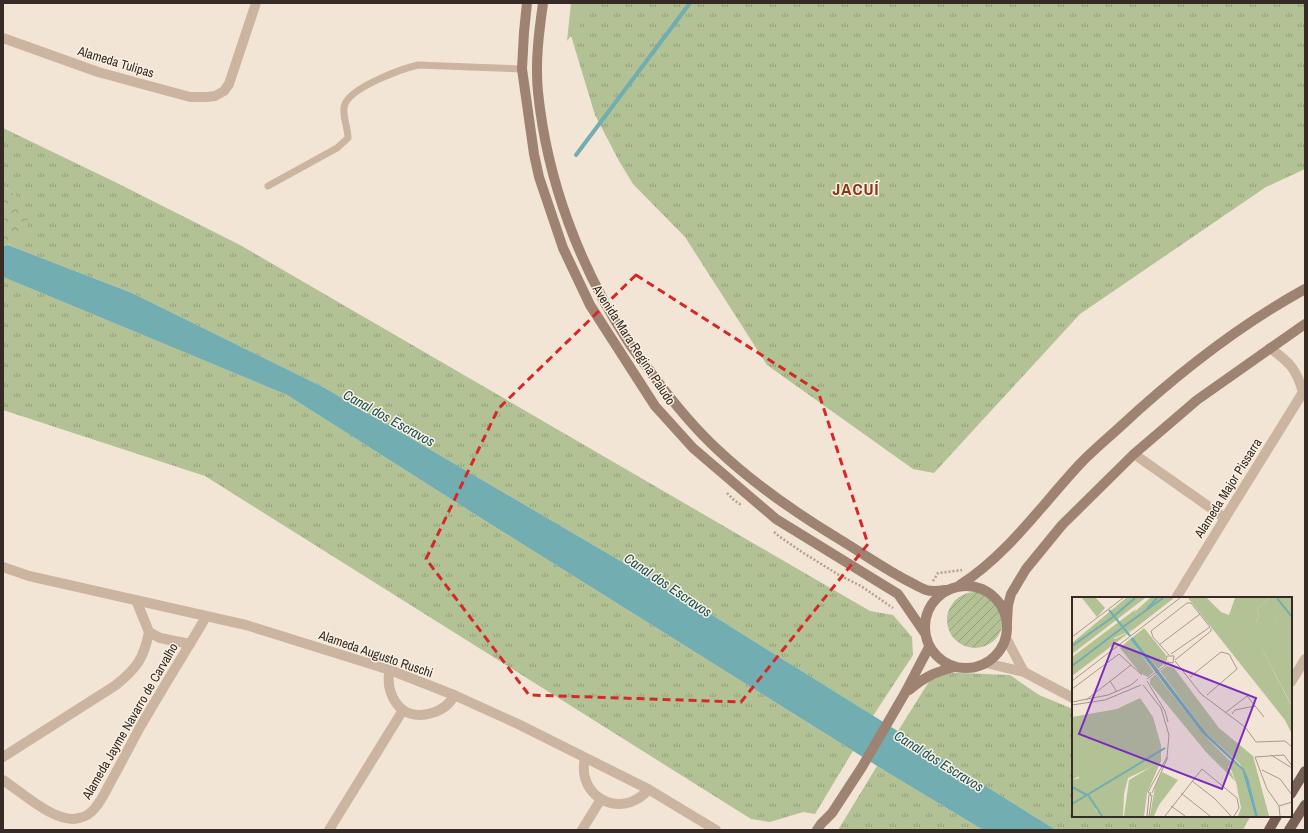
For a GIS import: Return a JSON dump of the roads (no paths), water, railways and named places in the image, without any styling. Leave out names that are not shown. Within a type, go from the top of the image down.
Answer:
[{"type":"main road","points":[[1292,792],[1305,772]]},
{"type":"main road","points":[[1289,830],[1305,805]]},
{"type":"main road","points":[[1268,830],[1276,817]]},
{"type":"street","name":"Alameda Tulipas","points":[[3,38],[98,72],[190,97],[215,96],[224,91],[233,75],[256,3]]},
{"type":"street","name":"Avenida Mara Regina Paludo","points":[[527,3],[522,69],[537,169],[563,248],[590,305],[656,406],[693,448],[776,519],[898,594],[924,632]]},
{"type":"street","name":"Avenida Mara Regina Paludo","points":[[543,3],[538,41],[538,90],[544,137],[552,170],[564,209],[589,272],[602,298],[630,344],[674,404],[716,448],[767,492],[812,523],[901,577],[926,590],[945,590]]},
{"type":"street","points":[[1305,289],[1279,304],[1208,351],[1142,406],[1080,464],[1008,546],[977,574],[960,585],[945,590],[937,596],[926,613],[924,622],[924,632],[929,648],[936,656],[944,663],[955,667],[966,668],[976,667],[986,663],[995,656],[1002,648],[1006,638],[1010,594],[1026,569],[1062,526],[1134,454],[1197,400],[1305,324]]},
{"type":"street","name":"Alameda Major Pissarra","points":[[1177,597],[1304,391],[1290,364],[1270,348]]},
{"type":"street","points":[[1134,454],[1225,518]]},
{"type":"street","name":"Alameda Augusto Ruschi","points":[[3,567],[29,576],[246,625],[390,670],[454,695],[518,724],[585,759],[648,789],[716,830]]},
{"type":"street","points":[[960,585],[979,587],[992,594],[1001,604],[1007,622]]},
{"type":"street","points":[[136,600],[149,632],[160,638],[190,644]]},
{"type":"street","name":"Alameda Jayme Navarro de Carvalho","points":[[3,780],[36,803],[63,818],[79,818],[89,813],[95,808],[102,797],[139,729],[206,617]]},
{"type":"street","points":[[3,757],[116,685],[131,673],[144,652],[149,632]]},
{"type":"street","points":[[1006,638],[1024,672]]},
{"type":"street","points":[[817,830],[832,813],[862,767],[929,648]]},
{"type":"street","points":[[1292,680],[1305,659]]},
{"type":"street","points":[[986,663],[1024,672],[1072,697]]},
{"type":"street","points":[[905,693],[927,676],[937,671],[955,667]]},
{"type":"street","points":[[390,670],[388,676],[390,692],[396,703],[403,710],[417,714],[432,713],[449,703],[454,695]]},
{"type":"street","points":[[329,830],[403,710]]},
{"type":"street","points":[[585,759],[584,774],[587,783],[601,799],[614,804],[624,804],[635,800],[643,795],[648,789]]},
{"type":"street","points":[[582,830],[601,799]]},
{"type":"street","points":[[828,830],[832,813]]},
{"type":"lane","points":[[268,186],[337,148],[344,142],[348,138],[344,111],[345,104],[358,90],[374,81],[418,65],[522,69]]},
{"type":"water","name":"Canal dos Escravos","points":[[8,245],[132,293],[325,388],[701,608],[1056,830],[983,830],[890,774],[287,395],[3,277],[3,246]]},
{"type":"waterway","points":[[576,155],[690,3]]},
{"type":"district","name":"JACUÍ","points":[[856,188]]}]
